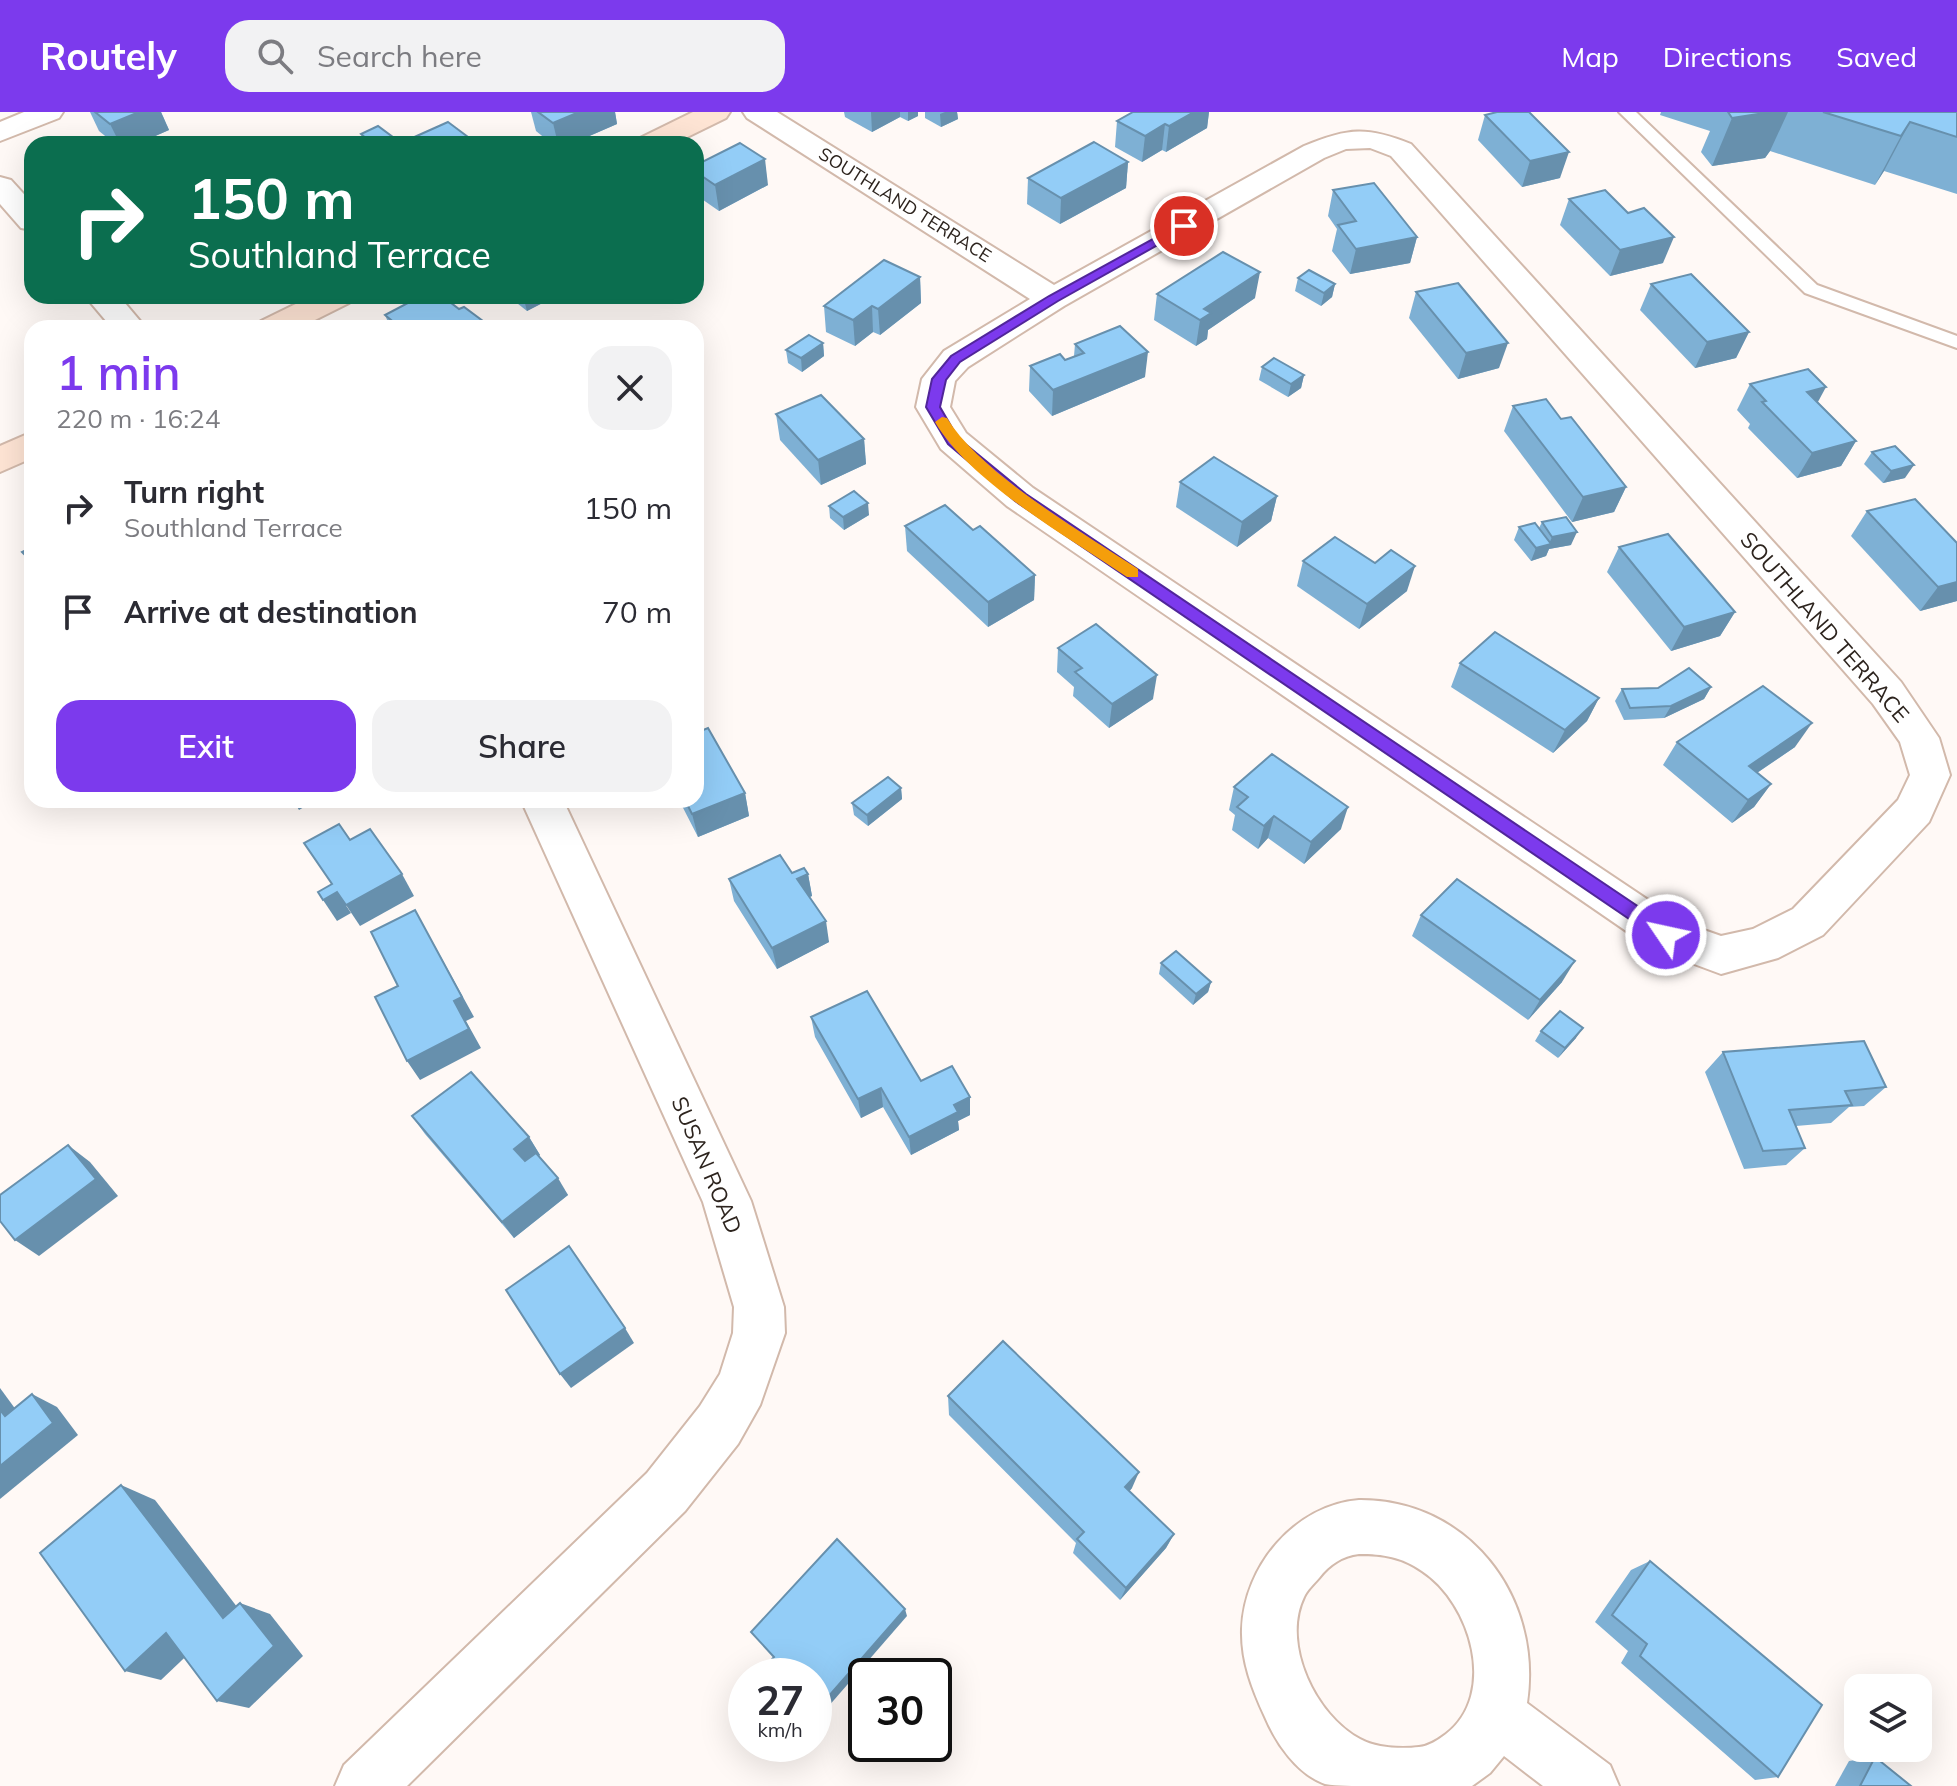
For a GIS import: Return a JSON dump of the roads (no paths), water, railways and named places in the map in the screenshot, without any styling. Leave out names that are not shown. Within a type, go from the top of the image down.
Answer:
[{"type":"main road","points":[[666,136],[716,112]]},
{"type":"main road","points":[[289,320],[322,304]]},
{"type":"main road","points":[[0,460],[24,448]]},
{"type":"street","points":[[0,132],[49,112]]},
{"type":"street","name":"SOUTHLAND TERRACE","points":[[757,112],[1053,299]]},
{"type":"street","name":"SOUTHLAND TERRACE","points":[[1374,139],[1401,150],[1887,693],[1919,738],[1930,775],[1914,810],[1808,922],[1762,945],[1721,955],[1666,935],[1020,497],[953,441],[933,407],[939,379],[956,359],[1053,299],[1314,152],[1341,141],[1374,139]]},
{"type":"street","points":[[0,186],[24,212]]},
{"type":"street","points":[[108,304],[123,320]]},
{"type":"street","name":"SUSAN ROAD","points":[[365,1786],[666,1492],[719,1425],[742,1387],[759,1333],[759,1307],[727,1201],[546,808]]},
{"type":"street","points":[[1387,1527],[1423,1539],[1456,1562],[1482,1595],[1499,1634],[1503,1676],[1495,1715],[1474,1749],[1443,1771],[1405,1779],[1365,1773],[1327,1752],[1297,1720],[1277,1680],[1269,1638],[1274,1598],[1291,1565],[1318,1541],[1350,1528],[1387,1527]]},
{"type":"street","points":[[1495,1715],[1543,1748],[1589,1786]]},
{"type":"lane","points":[[1627,112],[1811,289],[1957,342]]}]
